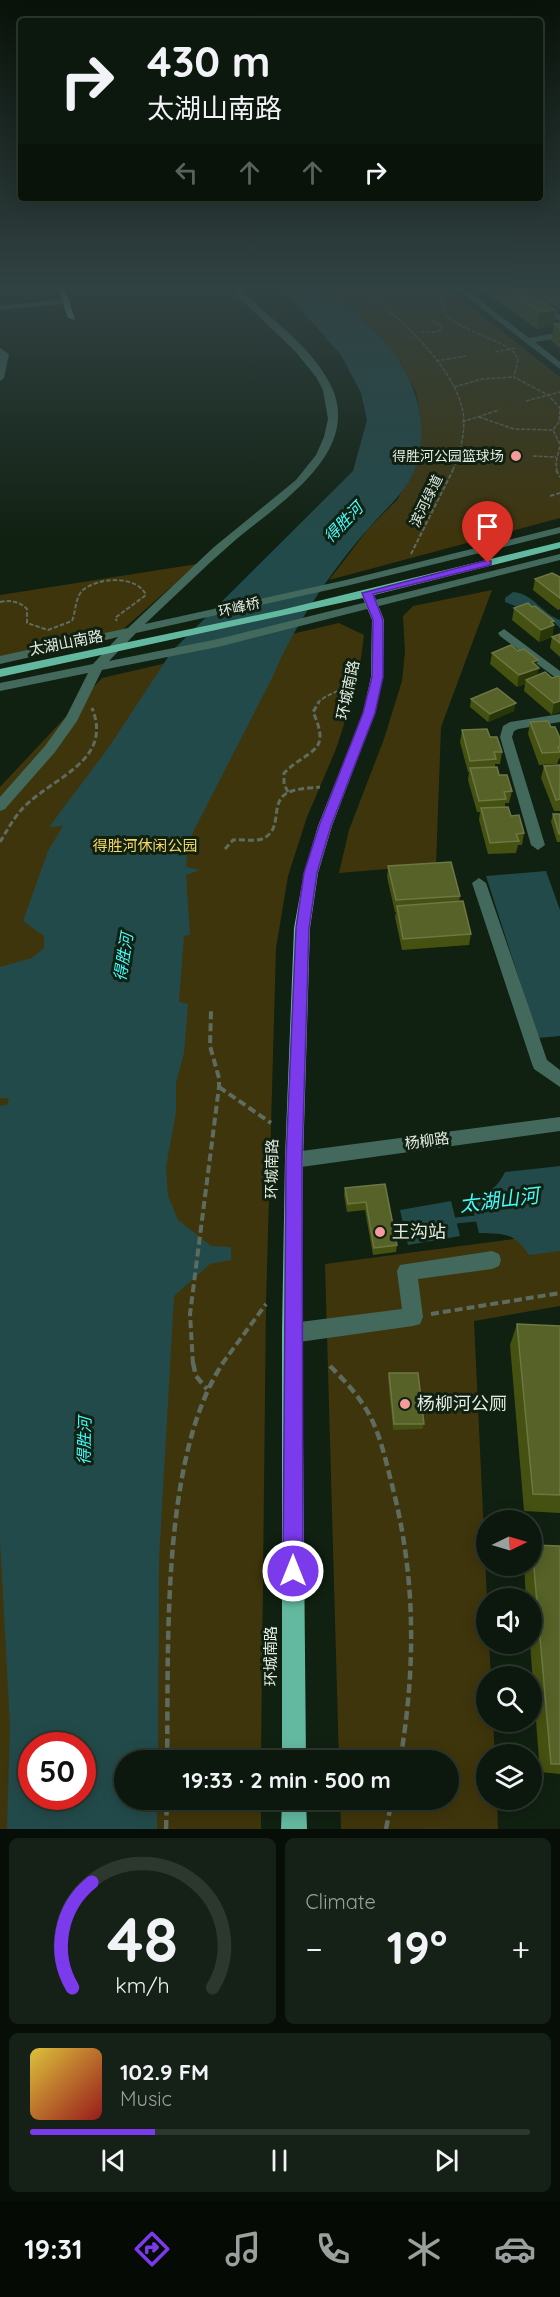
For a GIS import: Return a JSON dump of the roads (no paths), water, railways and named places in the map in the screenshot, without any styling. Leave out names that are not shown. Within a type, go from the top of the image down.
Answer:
[{"type":"main road","points":[[370,599],[560,545]]},
{"type":"main road","name":"环峰桥","points":[[139,645],[345,598],[370,599]]},
{"type":"main road","name":"环城南路","points":[[294,1750],[292,1333],[294,1160],[302,928],[311,873],[325,826],[369,713],[377,677],[378,620],[370,599]]},
{"type":"main road","name":"太湖山南路","points":[[0,673],[139,645]]},
{"type":"main road","points":[[294,1810],[294,1829]]},
{"type":"street","points":[[0,806],[50,749],[82,700],[97,668],[111,651],[224,545],[301,480],[316,464],[333,424],[327,389],[316,372]]},
{"type":"street","points":[[0,660],[346,583],[560,530]]},
{"type":"street","points":[[534,552],[560,573]]},
{"type":"street","points":[[0,687],[119,664],[322,618],[370,599],[560,557]]},
{"type":"street","points":[[504,633],[560,677]]},
{"type":"street","points":[[538,845],[506,737],[508,729],[515,725],[560,718]]},
{"type":"street","points":[[479,883],[540,1064],[560,1080]]},
{"type":"street","name":"杨柳路","points":[[294,1160],[560,1124]]},
{"type":"street","points":[[292,1333],[413,1317],[407,1271],[492,1260]]},
{"type":"water","name":"得胜河","points":[[350,372],[406,372],[413,388],[420,415],[421,442],[415,469],[406,486],[341,562],[303,617],[188,842],[186,867],[200,870],[186,875],[190,935],[184,936],[179,1002],[188,1004],[184,1053],[176,1083],[176,1112],[166,1167],[168,1196],[178,1220],[211,1246],[231,1247],[231,1260],[210,1264],[174,1296],[159,1560],[158,1750],[114,1750],[114,1810],[157,1810],[157,1829],[7,1829],[10,1726],[0,1540],[0,1106],[7,1105],[9,1098],[0,1098],[0,967],[32,958],[44,948],[44,936],[23,921],[48,851],[63,826],[49,827],[109,747],[172,651],[353,471],[367,420],[361,393]]},
{"type":"water","points":[[513,592],[526,596],[560,620],[560,628],[553,621],[505,602],[505,598]]},
{"type":"water","points":[[546,871],[560,910],[560,1036],[538,1038],[486,876]]},
{"type":"water","points":[[560,1166],[560,1251],[529,1255],[524,1247],[513,1238],[479,1233],[470,1197],[491,1190],[505,1172]]},
{"type":"water","points":[[451,1201],[460,1236],[408,1245],[400,1210]]},
{"type":"waterway","name":"太湖山河","points":[[451,1221],[481,1218]]},
{"type":"place","name":"得胜河公园篮球场","points":[[516,456]]},
{"type":"place","name":"王沟站","points":[[380,1232]]},
{"type":"place","name":"杨柳河公厕","points":[[405,1404]]},
{"type":"park label","name":"得胜河休闲公园","points":[[145,846]]}]
